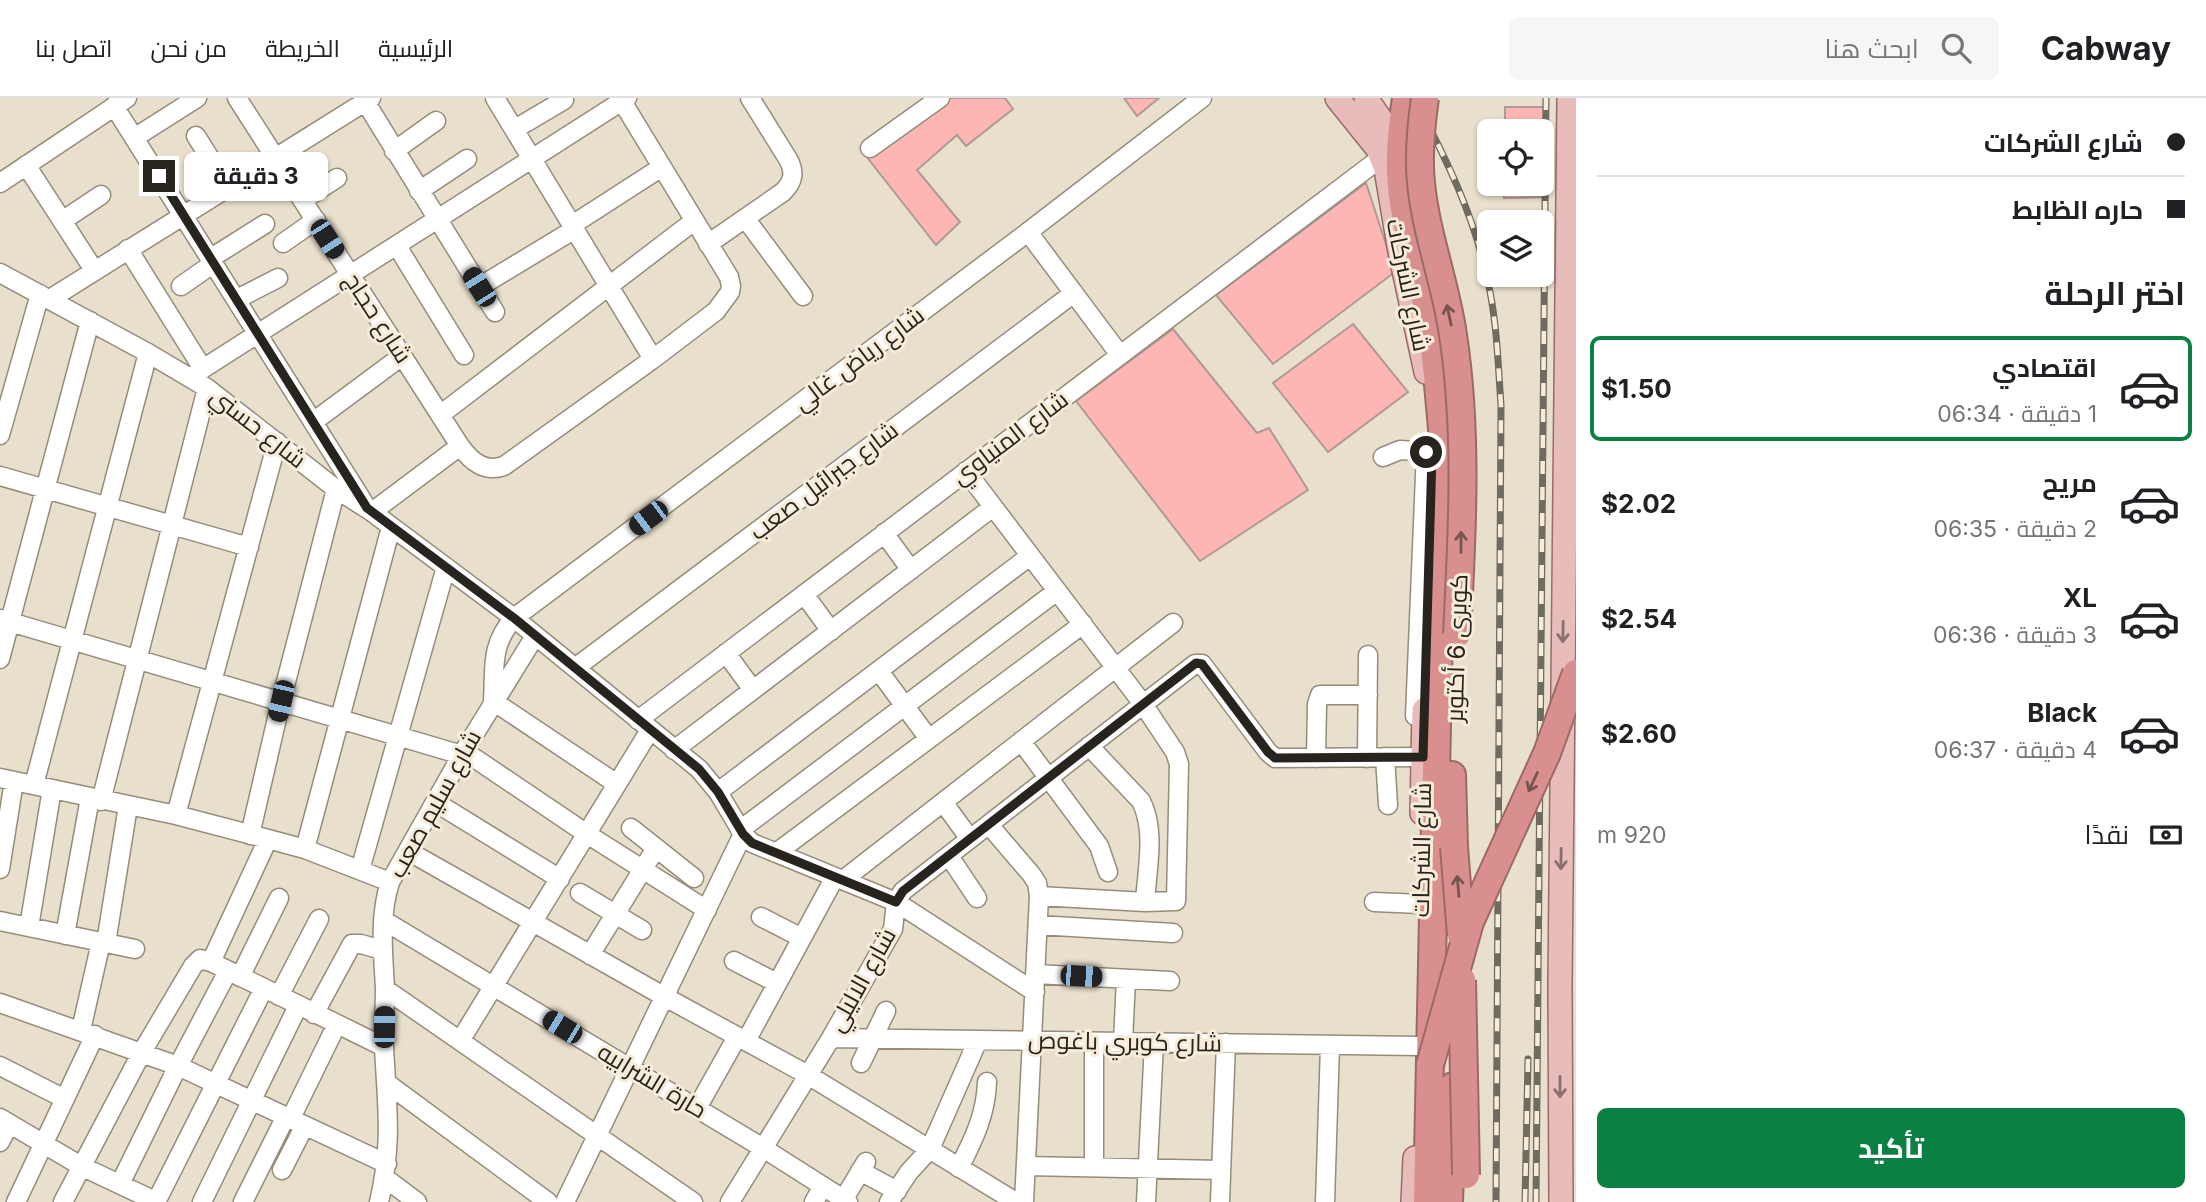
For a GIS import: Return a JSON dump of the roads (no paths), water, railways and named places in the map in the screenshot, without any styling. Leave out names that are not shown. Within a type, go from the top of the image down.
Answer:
[{"type":"highway","name":"كوبرى 6 أكتوبر","points":[[1406,98],[1400,139],[1400,174],[1408,228],[1427,310],[1438,376],[1443,440],[1434,1060],[1427,1202]]},
{"type":"highway","name":"كوبرى 6 أكتوبر","points":[[1425,98],[1420,149],[1421,184],[1453,334],[1460,429],[1461,554],[1452,788],[1461,933],[1465,1202]]},
{"type":"highway","points":[[1449,1202],[1434,1060],[1470,922],[1547,753],[1576,673]]},
{"type":"main road","name":"شارع الشركات","points":[[1337,98],[1368,135],[1382,157],[1434,380],[1437,458],[1423,1066],[1415,1202]]},
{"type":"main road","points":[[1373,107],[1397,98]]},
{"type":"main road","points":[[1560,1202],[1569,98]]},
{"type":"main road","name":"شارع الشركات","points":[[1373,107],[1388,130],[1394,149],[1397,220],[1430,390],[1422,665],[1421,904],[1434,1060],[1415,1202]]},
{"type":"street","points":[[134,138],[197,98]]},
{"type":"street","name":"شارع حجاج","points":[[237,98],[460,446],[468,457],[482,467],[497,469],[504,466],[653,359],[722,305],[732,286],[708,244]]},
{"type":"street","points":[[495,98],[653,359]]},
{"type":"street","points":[[128,249],[196,373],[623,99],[708,244],[783,192],[790,185],[793,176],[793,167],[750,98]]},
{"type":"street","points":[[870,148],[940,98]]},
{"type":"street","name":"شارع رياض غالي","points":[[514,618],[1202,98]]},
{"type":"street","points":[[0,435],[45,296],[94,270],[366,99],[394,151],[495,312]]},
{"type":"street","points":[[515,129],[564,99],[580,128]]},
{"type":"street","points":[[0,183],[121,102],[134,138],[370,510],[460,446]]},
{"type":"street","points":[[394,151],[436,121]]},
{"type":"street","points":[[196,136],[228,187]]},
{"type":"street","name":"شارع المنياوي","points":[[644,725],[726,653],[1382,157]]},
{"type":"street","points":[[419,191],[467,159]]},
{"type":"street","points":[[26,165],[94,270]]},
{"type":"street","points":[[479,287],[662,167]]},
{"type":"street","points":[[303,200],[337,178]]},
{"type":"street","points":[[62,221],[101,195]]},
{"type":"street","points":[[745,218],[803,296]]},
{"type":"street","points":[[283,243],[316,220]]},
{"type":"street","points":[[440,415],[694,221]]},
{"type":"street","points":[[181,286],[265,224]]},
{"type":"street","points":[[1028,232],[1120,355]]},
{"type":"street","points":[[397,246],[464,355]]},
{"type":"street","name":"شارع حسني","points":[[0,272],[148,353],[196,373],[207,388],[336,489],[370,510],[514,618],[699,769],[718,792],[741,832],[752,843],[896,902],[1035,983]]},
{"type":"street","points":[[237,299],[278,278]]},
{"type":"street","name":"شارع جبرائيل صعب","points":[[575,668],[1074,293]]},
{"type":"street","points":[[0,659],[5,620],[46,488],[90,321]]},
{"type":"street","points":[[34,785],[148,353]]},
{"type":"street","points":[[313,422],[402,356]]},
{"type":"street","points":[[65,935],[96,799],[138,659],[207,388]]},
{"type":"street","points":[[176,815],[277,442]]},
{"type":"street","points":[[1382,457],[1400,450],[1429,452]]},
{"type":"street","points":[[966,471],[1143,704],[1175,752],[1179,764],[1176,901],[1145,902],[1039,896]]},
{"type":"street","points":[[0,475],[248,547]]},
{"type":"street","points":[[250,835],[281,701],[336,489]]},
{"type":"street","points":[[674,750],[993,507]]},
{"type":"street","points":[[305,849],[391,527]]},
{"type":"street","points":[[884,533],[911,570]]},
{"type":"street","points":[[718,792],[1030,556]]},
{"type":"street","points":[[360,870],[446,567]]},
{"type":"street","points":[[565,1202],[707,910],[741,832],[1057,591]]},
{"type":"street","points":[[804,594],[831,631]]},
{"type":"street","name":"شارع سليم صعب","points":[[493,701],[496,650],[502,632],[514,618]]},
{"type":"street","points":[[5,620],[398,737],[463,753],[707,910]]},
{"type":"street","points":[[697,1108],[777,983],[839,878],[943,802],[1173,623]]},
{"type":"street","points":[[776,853],[1083,624]]},
{"type":"street","name":"شارع سليم صعب","points":[[379,1202],[386,1171],[390,1119],[384,1047],[384,902],[390,882],[463,753],[535,636]]},
{"type":"street","points":[[726,653],[753,690]]},
{"type":"street","points":[[1368,656],[1368,695],[1376,757],[1388,805]]},
{"type":"street","name":"شارع الاليلي","points":[[730,1202],[831,1038],[893,929],[896,902],[903,891],[1195,664],[1202,664],[1272,756],[1279,759],[1316,758]]},
{"type":"street","points":[[1415,716],[1422,665]]},
{"type":"street","points":[[879,671],[929,739]]},
{"type":"street","points":[[1368,695],[1320,695],[1317,704],[1316,758],[1423,757]]},
{"type":"street","points":[[493,701],[617,784]]},
{"type":"street","points":[[460,1041],[617,784],[644,725]]},
{"type":"street","points":[[1021,741],[1099,846],[1108,872]]},
{"type":"street","points":[[1090,746],[1147,811],[1149,842],[1145,902]]},
{"type":"street","points":[[0,869],[7,779],[176,815],[268,839],[305,849],[390,882]]},
{"type":"street","points":[[29,927],[52,789]]},
{"type":"street","points":[[943,802],[970,839]]},
{"type":"street","points":[[435,803],[559,879]]},
{"type":"street","points":[[16,1202],[65,1099],[88,1033],[128,806]]},
{"type":"street","points":[[989,825],[1031,874],[1037,883],[1039,896],[1024,1202]]},
{"type":"street","points":[[631,828],[694,878]]},
{"type":"street","points":[[211,962],[268,839]]},
{"type":"street","points":[[590,955],[656,848]]},
{"type":"street","points":[[408,851],[808,1075],[1016,1202]]},
{"type":"street","points":[[948,856],[976,898]]},
{"type":"street","points":[[580,893],[642,930]]},
{"type":"street","points":[[120,1184],[178,1066],[279,898]]},
{"type":"street","points":[[1374,902],[1421,904]]},
{"type":"street","points":[[761,917],[802,938]]},
{"type":"street","points":[[0,1142],[5,1121],[81,1166],[148,1200],[271,992],[319,919]]},
{"type":"street","name":"حارة الشرابيه","points":[[383,920],[763,1148],[844,1201]]},
{"type":"street","points":[[0,921],[135,949]]},
{"type":"street","points":[[1038,925],[1173,933]]},
{"type":"street","points":[[202,1202],[251,1101],[306,1010],[352,944],[382,950]]},
{"type":"street","points":[[63,1202],[142,1052],[196,961],[200,959],[384,1047]]},
{"type":"street","points":[[734,961],[777,983]]},
{"type":"street","points":[[1035,983],[1126,979],[1170,981]]},
{"type":"street","points":[[1123,1042],[1126,979]]},
{"type":"street","points":[[385,989],[693,1202]]},
{"type":"street","points":[[0,1003],[178,1066],[386,1171],[417,1202]]},
{"type":"street","points":[[861,1063],[886,1010]]},
{"type":"street","points":[[243,1202],[293,1122],[337,1024]]},
{"type":"street","name":"شارع كوبري باغوص","points":[[831,1038],[1330,1045],[1434,1060]]},
{"type":"street","points":[[844,1201],[863,1166],[893,1196],[909,1172],[930,1149],[978,1040]]},
{"type":"street","points":[[1094,1042],[1094,1167]]},
{"type":"street","points":[[1146,1202],[1154,1042]]},
{"type":"street","points":[[1220,1202],[1226,1044]]},
{"type":"street","points":[[1325,1202],[1330,1045]]},
{"type":"street","points":[[0,1066],[65,1099]]},
{"type":"street","points":[[959,1168],[984,1113],[987,1082]]},
{"type":"street","points":[[388,1084],[548,1202]]},
{"type":"street","points":[[282,1170],[293,1122]]},
{"type":"street","points":[[1026,1166],[1221,1170]]},
{"type":"street","points":[[814,1202],[823,1186]]},
{"type":"railway","points":[[1414,98],[1448,165],[1475,234],[1491,297],[1498,359],[1501,405],[1496,1202]]},
{"type":"railway","points":[[1536,1202],[1546,98]]},
{"type":"railway","points":[[1525,1202],[1528,1059]]}]
